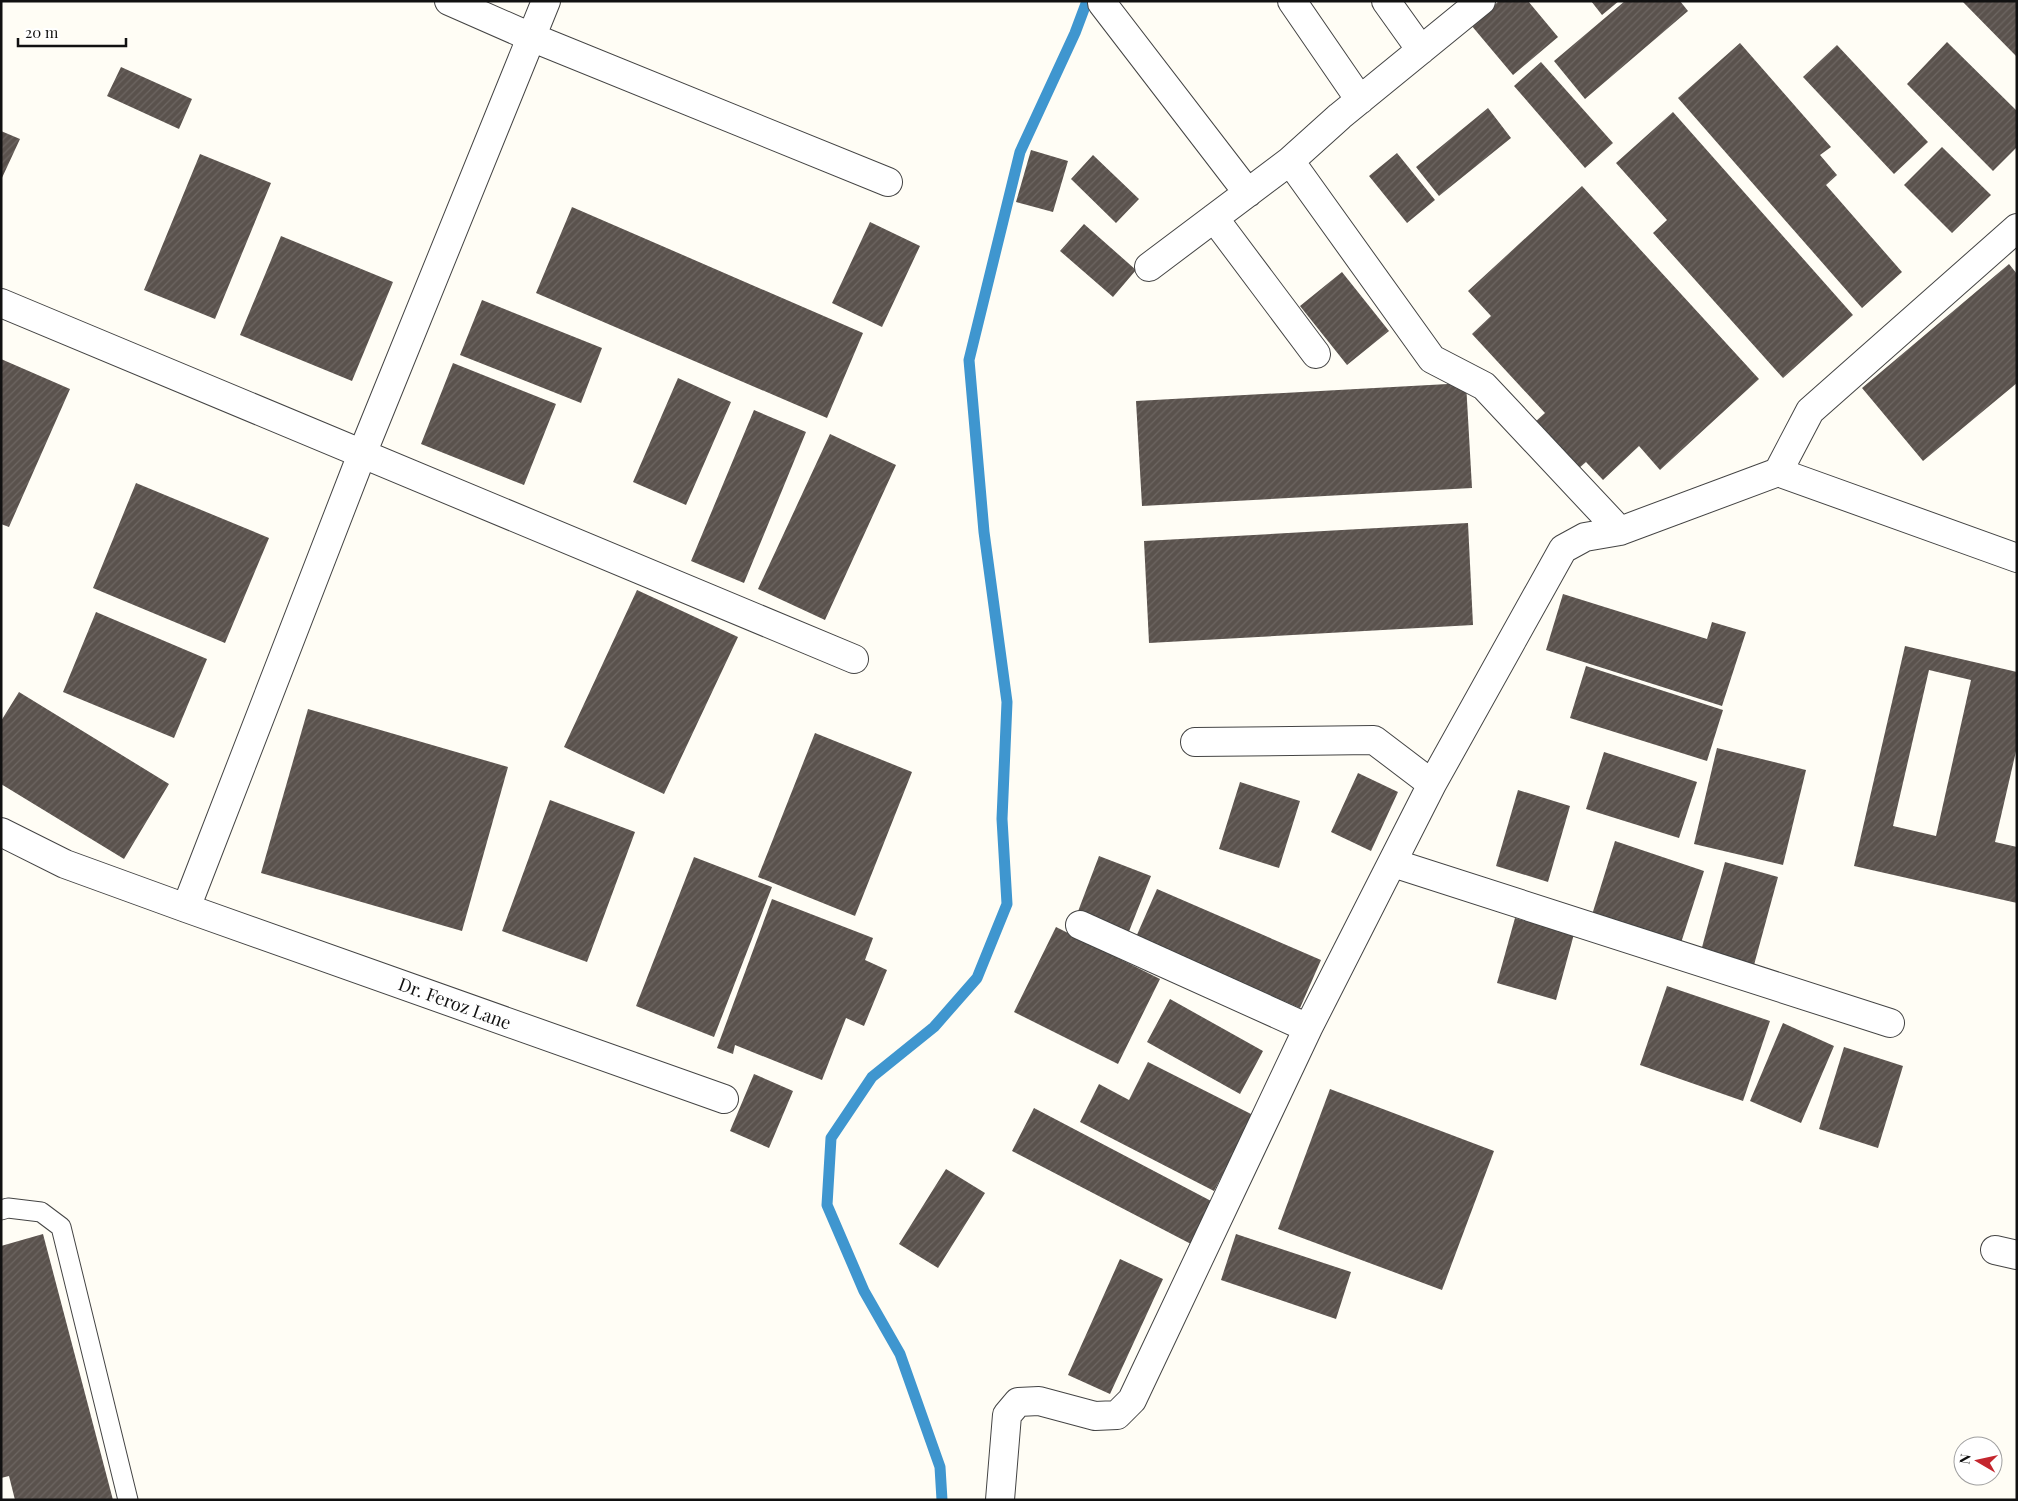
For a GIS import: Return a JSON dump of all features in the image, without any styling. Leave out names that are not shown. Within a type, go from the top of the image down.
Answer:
[{"type":"street","points":[[449,1],[531,37],[888,182]]},
{"type":"street","points":[[186,908],[362,454],[546,1]]},
{"type":"street","points":[[1292,1],[1360,100]]},
{"type":"street","points":[[1386,1],[1421,50]]},
{"type":"street","points":[[1102,3],[1248,193]]},
{"type":"street","points":[[1150,267],[1290,161],[1477,3]]},
{"type":"street","points":[[1290,161],[1432,359],[1484,386],[1620,531]]},
{"type":"street","points":[[1214,218],[1316,354]]},
{"type":"street","points":[[1778,472],[1810,411],[2017,228]]},
{"type":"street","points":[[1,303],[854,659]]},
{"type":"street","points":[[1000,1500],[1007,1415],[1018,1402],[1039,1401],[1095,1416],[1117,1416],[1132,1400],[1308,1028],[1432,784],[1562,549],[1586,538],[1620,531],[1778,472],[2017,558]]},
{"type":"street","points":[[1195,742],[1374,740],[1432,784]]},
{"type":"street","name":"Dr. Feroz Lane","points":[[1,832],[65,864],[724,1099]]},
{"type":"street","points":[[1393,863],[1890,1023]]},
{"type":"street","points":[[1080,925],[1308,1028]]},
{"type":"lane","points":[[1,1210],[8,1208],[41,1212],[61,1227],[128,1500]]},
{"type":"building","points":[[1499,1],[1528,1],[1558,37],[1513,75],[1471,25]]},
{"type":"building","points":[[1591,1],[1619,1],[1602,15]]},
{"type":"building","points":[[1625,1],[1680,1],[1688,11],[1585,99],[1554,61]]},
{"type":"building","points":[[1962,1],[2017,1],[2017,57]]},
{"type":"building","points":[[1947,42],[2017,111],[2017,147],[1993,171],[1907,84]]},
{"type":"building","points":[[1740,43],[1831,147],[1820,155],[1837,175],[1826,185],[1902,272],[1862,308],[1678,98]]},
{"type":"building","points":[[1837,45],[1928,142],[1894,174],[1803,77]]},
{"type":"building","points":[[1541,62],[1613,143],[1585,168],[1514,86]]},
{"type":"building","points":[[121,67],[192,99],[179,129],[107,96]]},
{"type":"building","points":[[1488,108],[1511,138],[1439,196],[1416,167]]},
{"type":"building","points":[[1673,112],[1853,315],[1783,378],[1653,233],[1667,220],[1616,163]]},
{"type":"building","points":[[1,131],[20,139],[1,180]]},
{"type":"building","points":[[1942,147],[1991,195],[1952,233],[1904,185]]},
{"type":"building","points":[[1031,150],[1068,161],[1053,212],[1016,202]]},
{"type":"building","points":[[1397,153],[1435,200],[1407,223],[1369,176]]},
{"type":"building","points":[[200,154],[271,183],[215,319],[144,290]]},
{"type":"building","points":[[1093,155],[1139,199],[1116,223],[1071,179]]},
{"type":"building","points":[[1582,186],[1759,379],[1660,470],[1639,446],[1603,480],[1586,462],[1578,469],[1535,422],[1545,413],[1472,334],[1491,316],[1468,291]]},
{"type":"building","points":[[572,207],[863,333],[827,418],[536,293]]},
{"type":"building","points":[[870,222],[920,246],[882,327],[832,303]]},
{"type":"building","points":[[1084,224],[1136,270],[1113,297],[1060,251]]},
{"type":"building","points":[[281,236],[393,282],[352,381],[240,335]]},
{"type":"building","points":[[2009,264],[2017,274],[2017,383],[1923,461],[1862,388]]},
{"type":"building","points":[[1342,272],[1389,331],[1347,365],[1300,306]]},
{"type":"building","points":[[482,300],[602,348],[581,403],[460,355]]},
{"type":"building","points":[[1,359],[70,389],[9,527],[1,524]]},
{"type":"building","points":[[453,363],[556,404],[524,485],[421,444]]},
{"type":"building","points":[[678,378],[731,402],[686,505],[633,482]]},
{"type":"building","points":[[1466,383],[1472,488],[1142,506],[1136,401]]},
{"type":"building","points":[[754,410],[806,432],[744,583],[691,561]]},
{"type":"building","points":[[830,434],[896,465],[825,620],[758,589]]},
{"type":"building","points":[[136,483],[269,538],[225,643],[93,588]]},
{"type":"building","points":[[1468,523],[1473,625],[1149,643],[1144,541]]},
{"type":"building","points":[[637,590],[738,637],[664,794],[564,747]]},
{"type":"building","points":[[1563,594],[1707,639],[1712,622],[1746,632],[1722,706],[1546,650]]},
{"type":"building","points":[[96,612],[207,659],[174,738],[63,692]]},
{"type":"building","points":[[1905,646],[2017,672],[2017,747],[1995,842],[2017,847],[2017,903],[1854,866]],"holes":[[[1929,670],[1971,680],[1936,836],[1893,826]]]},
{"type":"building","points":[[1586,666],[1723,710],[1707,761],[1570,718]]},
{"type":"building","points":[[19,692],[169,784],[124,859],[1,784],[1,721]]},
{"type":"building","points":[[308,709],[508,767],[462,931],[261,873]]},
{"type":"building","points":[[815,733],[912,772],[855,916],[758,877]]},
{"type":"building","points":[[1717,748],[1806,770],[1783,865],[1694,844]]},
{"type":"building","points":[[1604,752],[1697,782],[1679,838],[1586,809]]},
{"type":"building","points":[[1358,773],[1398,792],[1371,851],[1331,832]]},
{"type":"building","points":[[1240,782],[1300,801],[1279,868],[1219,849]]},
{"type":"building","points":[[1518,790],[1570,806],[1548,882],[1496,866]]},
{"type":"building","points":[[550,800],[635,832],[587,962],[502,931]]},
{"type":"building","points":[[1615,841],[1704,871],[1680,946],[1591,918]]},
{"type":"building","points":[[1099,856],[1151,876],[1128,934],[1077,914]]},
{"type":"building","points":[[694,857],[772,887],[714,1037],[636,1006]]},
{"type":"building","points":[[1725,862],[1778,877],[1754,965],[1701,951]]},
{"type":"building","points":[[1157,889],[1321,960],[1300,1008],[1136,937]]},
{"type":"building","points":[[772,899],[873,938],[865,960],[887,970],[864,1026],[846,1018],[822,1080],[735,1045],[733,1054],[717,1048]]},
{"type":"building","points":[[1515,918],[1574,934],[1556,1000],[1497,983]]},
{"type":"building","points":[[1056,927],[1160,979],[1118,1064],[1014,1012]]},
{"type":"building","points":[[1667,986],[1770,1021],[1743,1101],[1640,1065]]},
{"type":"building","points":[[1170,999],[1263,1051],[1240,1094],[1147,1042]]},
{"type":"building","points":[[1783,1023],[1834,1046],[1801,1123],[1750,1101]]},
{"type":"building","points":[[1844,1047],[1903,1066],[1878,1148],[1819,1129]]},
{"type":"building","points":[[1148,1062],[1253,1115],[1214,1191],[1080,1122],[1099,1084],[1129,1100]]},
{"type":"building","points":[[754,1074],[793,1091],[769,1148],[730,1131]]},
{"type":"building","points":[[1330,1089],[1494,1151],[1442,1290],[1278,1229]]},
{"type":"building","points":[[1034,1108],[1213,1202],[1191,1244],[1012,1151]]},
{"type":"building","points":[[946,1169],[985,1193],[938,1268],[899,1244]]},
{"type":"building","points":[[43,1234],[113,1500],[15,1500],[9,1476],[1,1478],[1,1246]]},
{"type":"building","points":[[1236,1234],[1351,1272],[1336,1319],[1221,1280]]},
{"type":"building","points":[[1120,1259],[1163,1279],[1110,1394],[1068,1375]]},
{"type":"waterway","points":[[942,1500],[940,1467],[900,1354],[864,1291],[827,1205],[831,1138],[872,1077],[934,1027],[977,978],[1007,904],[1002,819],[1007,702],[984,532],[969,360],[1020,152],[1075,33],[1087,1]]}]
